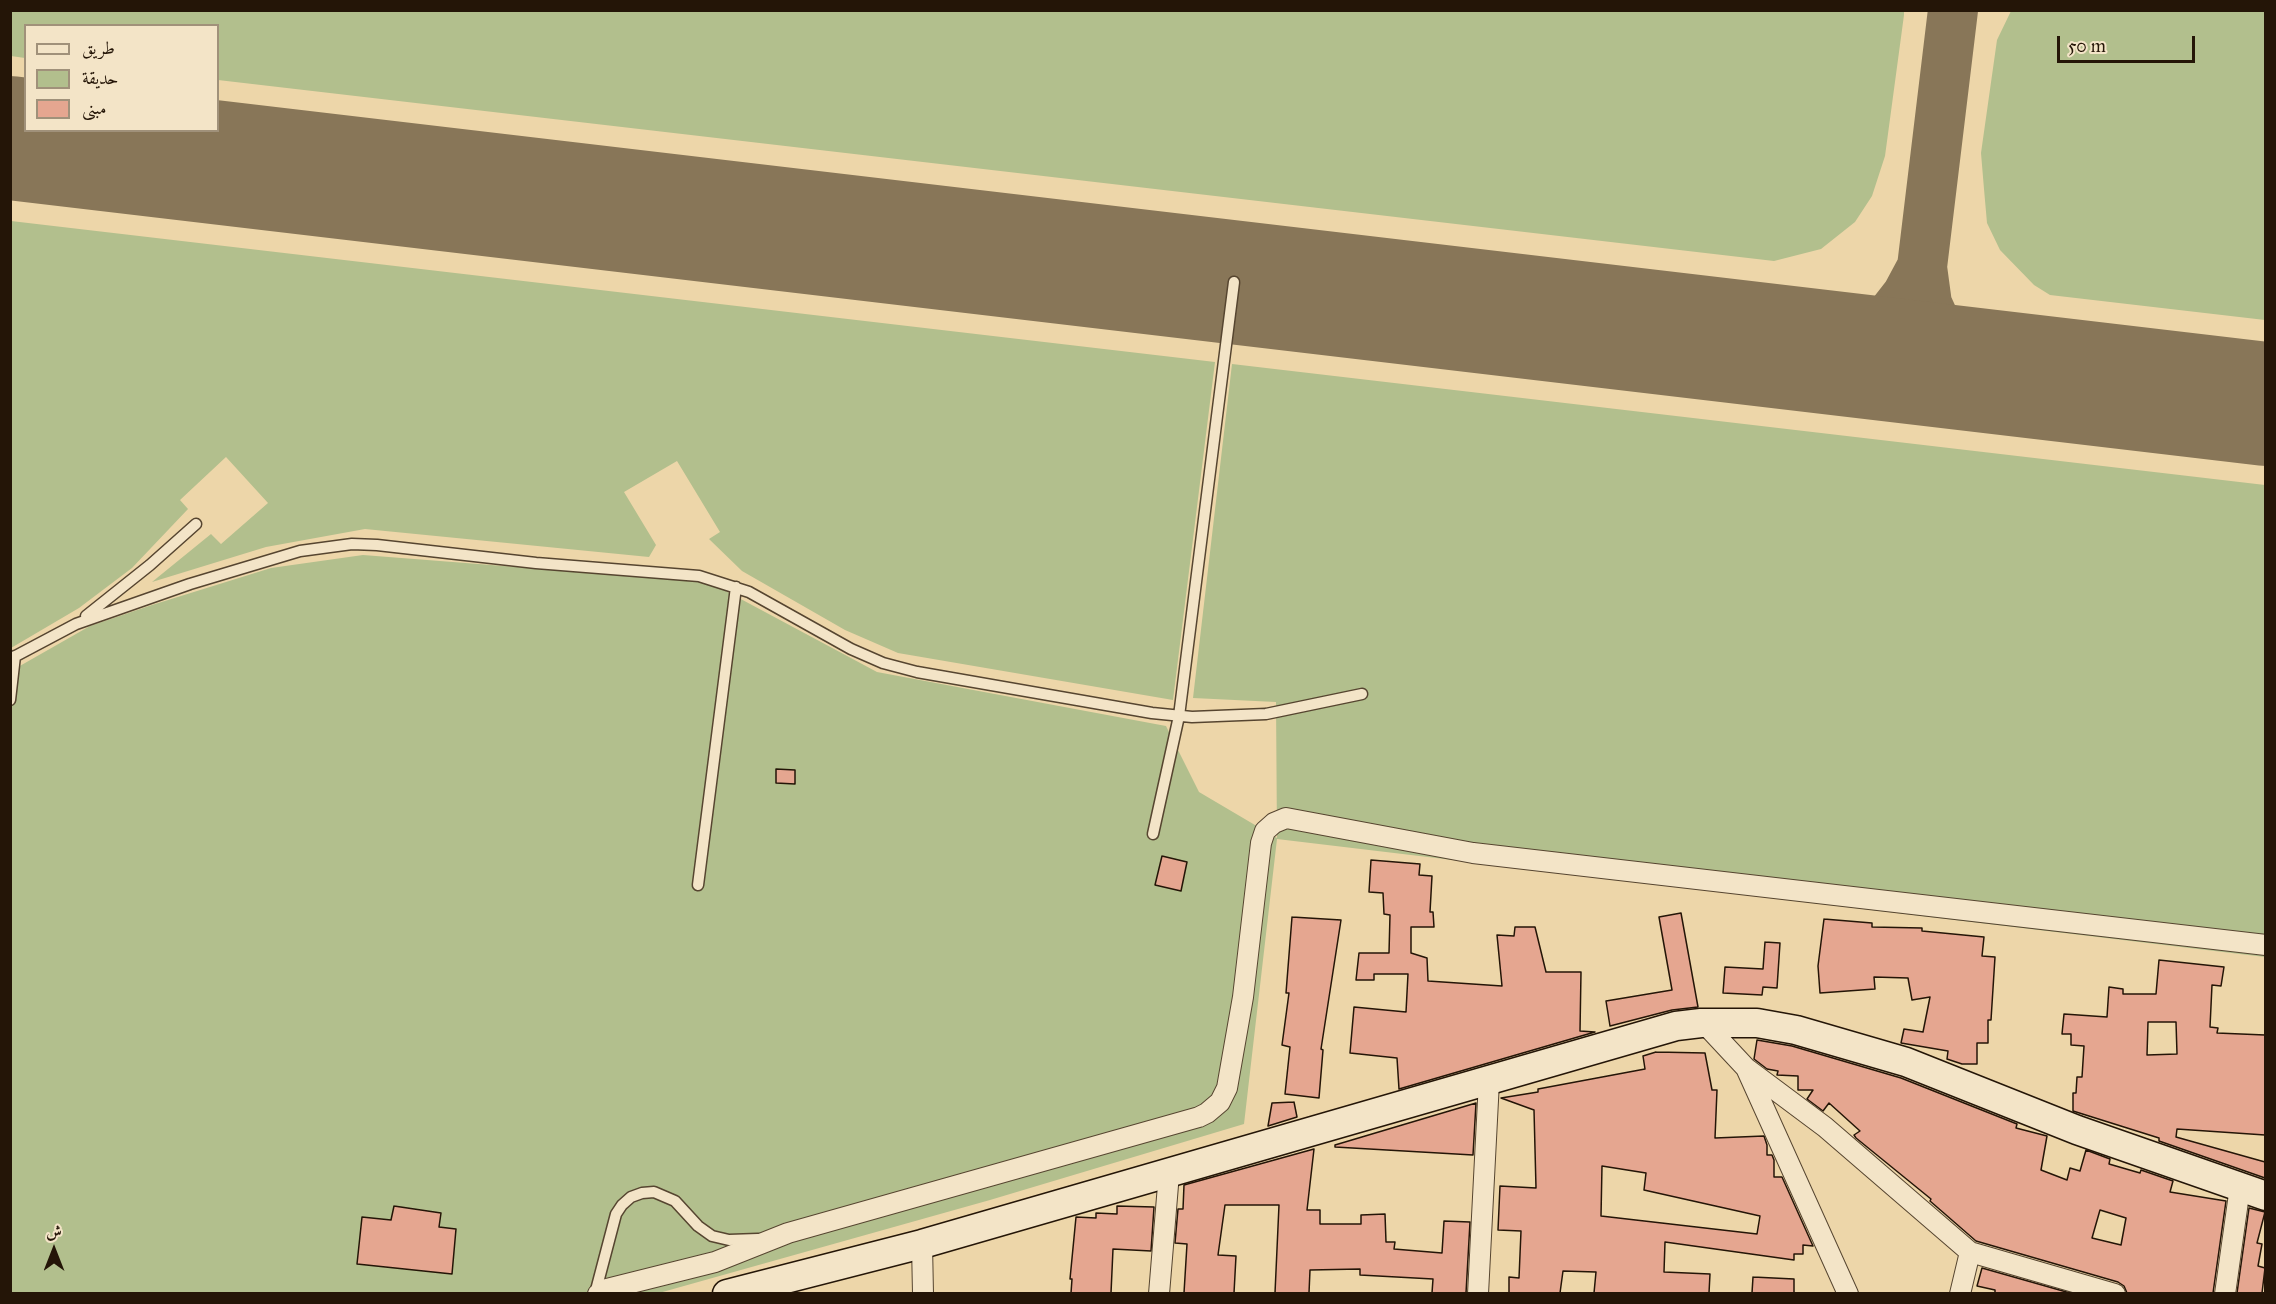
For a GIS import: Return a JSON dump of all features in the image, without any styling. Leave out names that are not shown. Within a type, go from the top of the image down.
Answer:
[{"type":"street","points":[[597,1293],[715,1262],[774,1238],[1199,1117],[1214,1108],[1227,1088],[1243,998],[1261,843],[1265,831],[1274,822],[1286,818],[1473,853],[2265,945]]},
{"type":"street","points":[[1704,1023],[1746,1068],[1825,1127],[1970,1252],[2115,1293]]},
{"type":"street","points":[[727,1293],[922,1245],[1676,1026],[1704,1023],[1758,1023],[1796,1030],[1905,1062],[2087,1134],[2253,1191],[2224,1293]]},
{"type":"street","points":[[1746,1068],[1848,1293]]},
{"type":"street","points":[[1478,1293],[1489,1081]]},
{"type":"street","points":[[1159,1293],[1169,1173]]},
{"type":"street","points":[[922,1245],[923,1293]]},
{"type":"street","points":[[1960,1293],[1970,1252]]},
{"type":"lane","points":[[1153,834],[1179,716],[1233,282]]},
{"type":"lane","points":[[76,624],[134,578],[195,524]]},
{"type":"lane","points":[[10,700],[13,658],[76,624],[190,584],[300,551],[351,544],[536,563],[699,576],[736,586],[851,649],[883,663],[952,678],[1152,713],[1179,716],[1266,714],[1362,694]]},
{"type":"lane","points":[[698,885],[736,586]]},
{"type":"lane","points":[[597,1293],[616,1214],[631,1197],[642,1193],[654,1192],[675,1201],[698,1226],[712,1236],[729,1240],[774,1238]]},
{"type":"green space","points":[[11,10],[1904,10],[1885,156],[1872,196],[1855,222],[1821,249],[1774,261],[219,80],[219,24],[24,24],[24,58],[11,56]]},
{"type":"green space","points":[[2011,11],[2265,12],[2265,320],[2050,295],[2034,285],[2000,250],[1987,223],[1984,189],[1981,153],[1997,40]]},
{"type":"green space","points":[[11,221],[1215,362],[1173,700],[898,653],[845,630],[742,571],[709,539],[720,532],[677,461],[624,492],[656,545],[649,557],[365,529],[266,547],[152,582],[211,534],[221,544],[268,503],[226,457],[180,500],[188,509],[132,568],[79,608],[11,648]]},
{"type":"green space","points":[[1232,364],[2265,485],[2265,957],[1277,839],[1244,1124],[990,1200],[659,1293],[11,1294],[11,671],[90,626],[152,605],[271,568],[363,555],[709,582],[877,672],[1166,726],[1199,792],[1277,838],[1276,702],[1193,698]]},
{"type":"building","points":[[776,769],[795,770],[795,784],[776,783]]},
{"type":"building","points":[[1162,856],[1187,862],[1181,891],[1155,885]]},
{"type":"building","points":[[1371,860],[1420,864],[1419,875],[1432,876],[1430,912],[1433,912],[1434,927],[1411,927],[1411,953],[1427,958],[1428,981],[1502,986],[1497,935],[1514,936],[1515,927],[1535,927],[1546,972],[1581,972],[1580,1031],[1595,1032],[1399,1089],[1397,1058],[1350,1053],[1354,1007],[1406,1012],[1408,974],[1374,974],[1374,980],[1356,980],[1359,953],[1389,953],[1390,915],[1384,914],[1383,893],[1369,892]]},
{"type":"building","points":[[1681,913],[1698,1007],[1672,1010],[1610,1026],[1606,1001],[1672,990],[1659,917]]},
{"type":"building","points":[[1292,917],[1341,920],[1321,1049],[1323,1050],[1319,1098],[1285,1094],[1290,1047],[1282,1045],[1289,993],[1286,993]]},
{"type":"building","points":[[1824,919],[1872,923],[1872,927],[1922,928],[1922,931],[1984,937],[1982,956],[1995,957],[1991,1020],[1988,1020],[1988,1043],[1977,1043],[1977,1064],[1962,1064],[1947,1059],[1948,1051],[1901,1043],[1904,1029],[1923,1032],[1930,997],[1912,1000],[1908,978],[1874,977],[1875,989],[1820,993],[1818,966]]},
{"type":"building","points":[[1765,942],[1780,943],[1777,988],[1763,987],[1762,995],[1723,993],[1725,967],[1763,969]]},
{"type":"building","points":[[2159,960],[2224,967],[2221,986],[2212,985],[2210,1027],[2218,1028],[2217,1033],[2265,1035],[2265,1135],[2177,1129],[2176,1137],[2265,1162],[2265,1178],[2159,1141],[2159,1138],[2073,1111],[2073,1093],[2076,1093],[2077,1077],[2082,1077],[2084,1046],[2071,1045],[2071,1034],[2062,1034],[2064,1014],[2107,1017],[2109,987],[2123,989],[2123,994],[2156,994]],"holes":[[[2148,1022],[2176,1022],[2177,1054],[2147,1055]]]},
{"type":"building","points":[[1757,1040],[1792,1046],[1901,1078],[2017,1124],[2016,1128],[2047,1136],[2041,1170],[2067,1180],[2070,1168],[2080,1171],[2086,1150],[2110,1159],[2109,1164],[2140,1173],[2141,1170],[2173,1181],[2170,1192],[2226,1201],[2213,1293],[2127,1293],[2124,1286],[2118,1282],[1976,1241],[1930,1201],[1931,1199],[1856,1138],[1854,1135],[1860,1131],[1829,1103],[1823,1111],[1807,1099],[1813,1090],[1798,1090],[1798,1076],[1777,1075],[1778,1071],[1767,1069],[1754,1059]],"holes":[[[2100,1210],[2126,1218],[2121,1245],[2092,1238]]]},
{"type":"building","points":[[1656,1052],[1705,1053],[1712,1090],[1717,1090],[1715,1138],[1764,1136],[1767,1155],[1772,1155],[1774,1160],[1774,1177],[1782,1177],[1813,1246],[1803,1245],[1803,1254],[1794,1254],[1794,1260],[1665,1242],[1664,1272],[1710,1274],[1709,1293],[1594,1293],[1596,1272],[1563,1271],[1560,1293],[1509,1293],[1509,1277],[1519,1278],[1521,1231],[1498,1230],[1500,1186],[1536,1188],[1534,1110],[1501,1098],[1645,1069],[1643,1056]],"holes":[[[1602,1166],[1646,1173],[1644,1190],[1760,1216],[1757,1234],[1601,1216]]]},
{"type":"building","points":[[1294,1102],[1297,1117],[1268,1126],[1272,1103]]},
{"type":"building","points":[[1476,1103],[1473,1155],[1335,1147],[1335,1145]]},
{"type":"building","points":[[1314,1149],[1307,1210],[1320,1210],[1320,1224],[1361,1224],[1361,1215],[1385,1214],[1386,1242],[1395,1242],[1394,1249],[1442,1253],[1444,1221],[1470,1222],[1466,1293],[1432,1293],[1433,1279],[1360,1275],[1360,1269],[1310,1270],[1309,1293],[1275,1293],[1279,1205],[1225,1205],[1218,1255],[1236,1256],[1234,1293],[1184,1293],[1187,1244],[1175,1243],[1178,1209],[1183,1209],[1184,1185]]},
{"type":"building","points":[[394,1206],[441,1213],[439,1227],[456,1229],[452,1274],[357,1264],[362,1217],[391,1220]]},
{"type":"building","points":[[1117,1206],[1154,1207],[1151,1251],[1113,1249],[1111,1293],[1071,1293],[1072,1279],[1070,1279],[1076,1217],[1096,1218],[1096,1213],[1117,1214]]},
{"type":"building","points":[[2249,1208],[2265,1212],[2257,1243],[2262,1244],[2258,1266],[2265,1268],[2262,1293],[2237,1293]]},
{"type":"building","points":[[1982,1268],[2070,1293],[1995,1293],[1995,1290],[1977,1286]]},
{"type":"building","points":[[1753,1277],[1794,1279],[1794,1293],[1752,1293]]},
{"type":"taxiway","points":[[1828,352],[1859,340],[1886,322],[1907,295],[1922,267],[1953,10]]},
{"type":"taxiway","points":[[1922,267],[1927,304],[1937,326],[1983,370]]},
{"type":"runway","points":[[10,138],[2266,404]]}]
